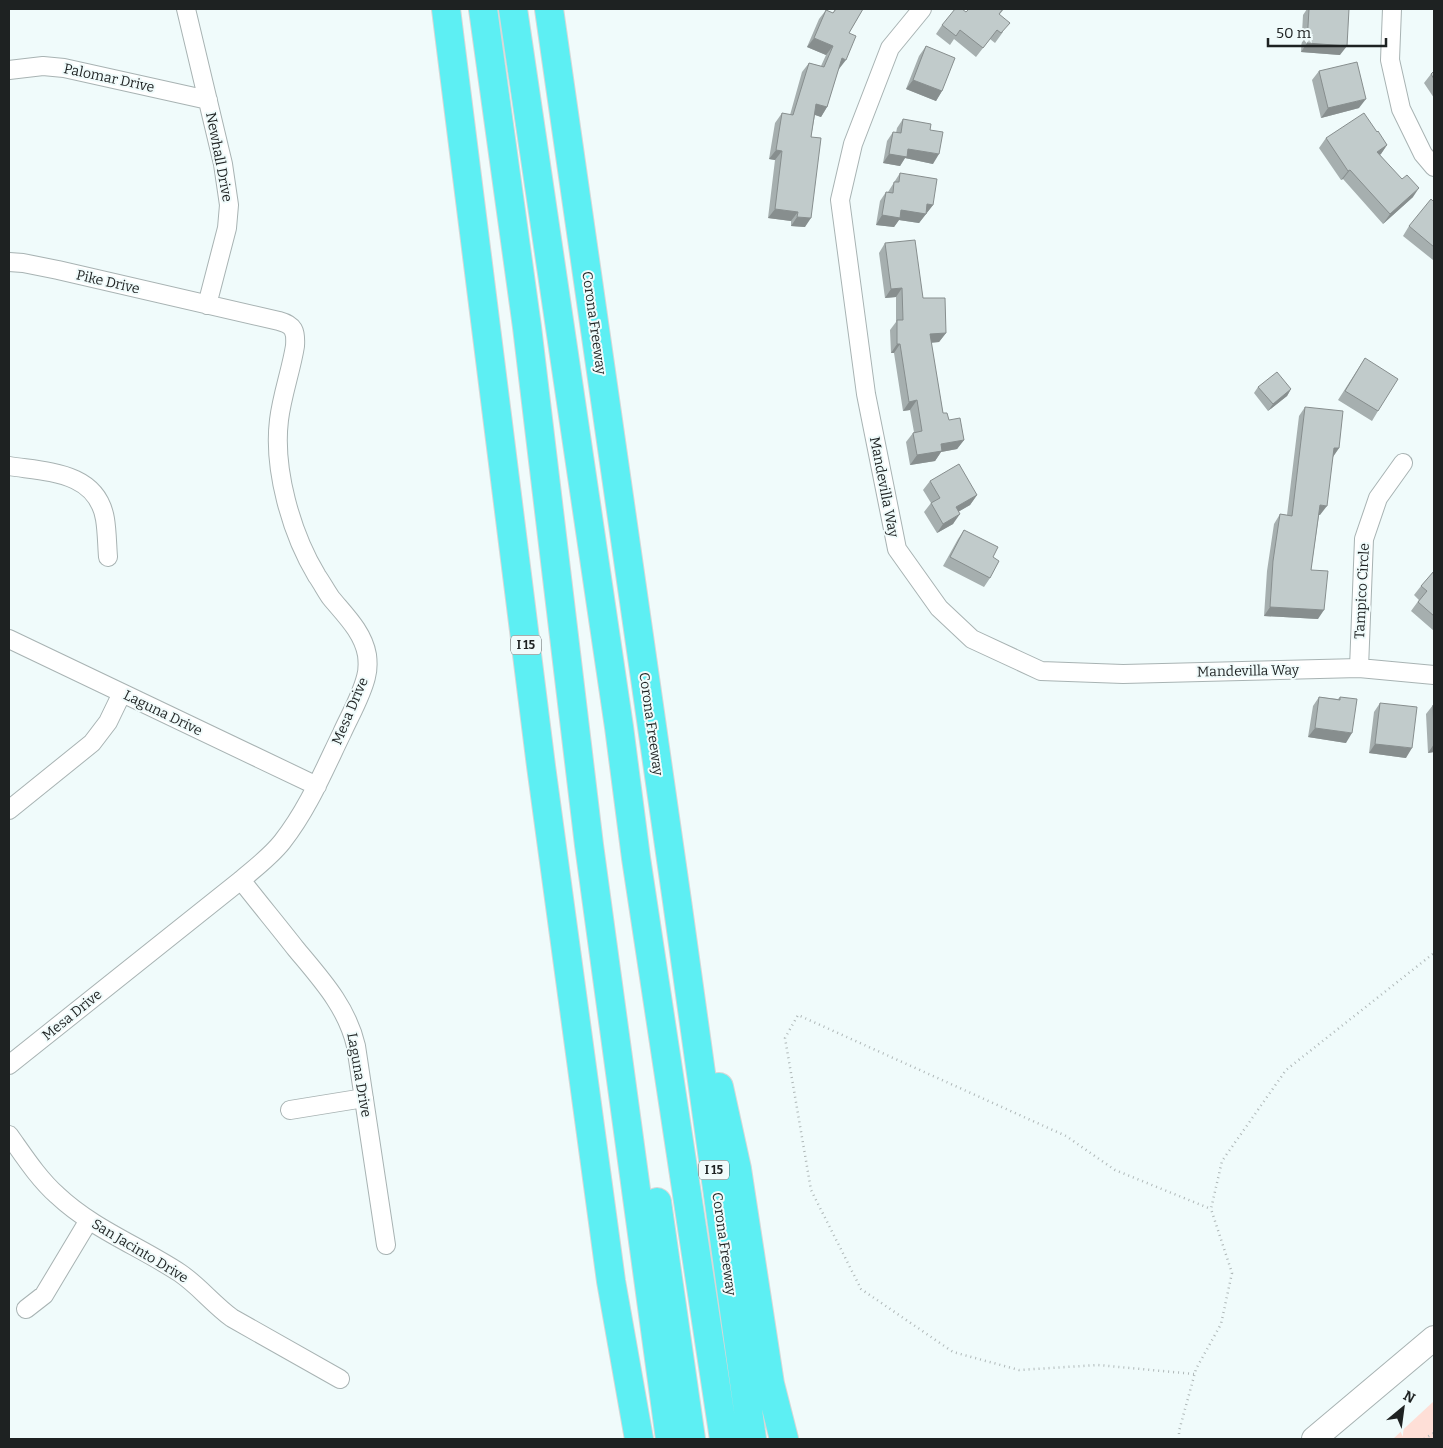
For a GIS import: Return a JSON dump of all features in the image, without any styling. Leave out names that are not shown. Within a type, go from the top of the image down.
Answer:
[{"type":"highway","name":"I 15","points":[[446,9],[541,766],[611,1281],[639,1439]]},
{"type":"highway","points":[[483,9],[527,327],[591,855],[670,1439]]},
{"type":"highway","points":[[513,9],[619,727],[636,858],[724,1439]]},
{"type":"highway","name":"Corona Freeway","points":[[549,9],[752,1439]]},
{"type":"highway","points":[[591,855],[643,1105],[691,1439]]},
{"type":"highway","points":[[636,858],[661,1102],[706,1439]]},
{"type":"highway","points":[[676,901],[738,1170],[770,1384],[784,1439]]},
{"type":"highway","points":[[611,1281],[628,1439]]},
{"type":"main road","points":[[1314,1439],[1434,1338]]},
{"type":"street","name":"Newhall Drive","points":[[186,9],[223,164],[229,213],[227,228],[207,305]]},
{"type":"street","name":"Mandevilla Way","points":[[922,9],[890,48],[853,144],[840,200],[866,394],[897,550],[939,608],[972,638],[1041,671],[1123,674],[1359,668],[1434,675]]},
{"type":"street","points":[[1392,9],[1390,60],[1401,109],[1422,154],[1434,167]]},
{"type":"street","name":"Palomar Drive","points":[[9,70],[42,66],[64,68],[208,100]]},
{"type":"street","name":"Pike Drive","points":[[9,262],[52,268],[207,305]]},
{"type":"street","name":"Mesa Drive","points":[[9,1065],[241,880],[283,841],[304,810],[317,786],[366,679],[368,662],[366,648],[359,634],[330,596],[314,570],[301,545],[285,494],[278,432],[294,354],[295,334],[292,327],[286,323],[207,305]]},
{"type":"street","name":"Tampico Circle","points":[[1359,668],[1364,539],[1378,498],[1403,463]]},
{"type":"street","points":[[9,466],[62,475],[86,485],[98,499],[105,518],[108,557]]},
{"type":"street","name":"Laguna Drive","points":[[9,639],[317,786]]},
{"type":"street","points":[[9,810],[92,743],[108,722],[122,693]]},
{"type":"street","name":"Laguna Drive","points":[[241,880],[327,986],[351,1028],[356,1046],[386,1245]]},
{"type":"street","points":[[290,1110],[364,1098]]},
{"type":"street","name":"San Jacinto Drive","points":[[9,1135],[50,1188],[89,1220],[181,1274],[218,1308],[232,1318],[340,1380]]},
{"type":"street","points":[[26,1309],[44,1295],[89,1220]]},
{"type":"path","points":[[1179,1439],[1179,1431],[1194,1374],[1221,1324],[1232,1273],[1211,1209],[1222,1161],[1286,1070],[1434,953]]},
{"type":"path","points":[[1194,1374],[1098,1365],[1019,1370],[953,1352],[861,1289],[811,1190],[785,1038],[798,1016],[1066,1136],[1115,1170],[1211,1209]]},
{"type":"path","points":[[1424,1439],[1434,1433]]},
{"type":"shaded area","points":[[1434,1401],[1434,1439],[1393,1439]]},
{"type":"building","points":[[836,9],[863,9],[849,33],[856,36],[846,60],[842,58],[827,107],[816,104],[811,137],[821,138],[811,218],[797,217],[798,212],[775,209],[782,151],[776,150],[782,113],[793,115],[809,63],[824,67],[833,46],[814,38],[826,10],[833,13]]},
{"type":"building","points":[[955,9],[962,9],[966,12],[969,9],[1003,9],[999,14],[1010,23],[1001,33],[997,30],[983,48],[960,30],[956,36],[942,25]]},
{"type":"building","points":[[1309,9],[1349,9],[1347,46],[1307,43]]},
{"type":"building","points":[[926,46],[955,58],[942,91],[913,80]]},
{"type":"building","points":[[1357,62],[1366,99],[1328,108],[1319,71]]},
{"type":"building","points":[[1364,113],[1387,145],[1377,152],[1402,179],[1407,175],[1419,188],[1390,214],[1350,170],[1348,171],[1326,138]]},
{"type":"building","points":[[903,119],[931,124],[930,130],[943,132],[939,154],[908,149],[907,157],[889,154],[893,132],[901,133]]},
{"type":"building","points":[[900,173],[937,179],[933,205],[927,204],[926,214],[901,210],[900,218],[882,215],[886,192],[893,193],[894,182],[899,182]]},
{"type":"building","points":[[1431,199],[1434,202],[1434,247],[1409,226]]},
{"type":"building","points":[[915,240],[923,298],[945,298],[946,333],[930,334],[943,413],[947,413],[949,420],[960,418],[964,440],[941,444],[942,451],[917,455],[913,433],[922,431],[917,400],[909,402],[900,344],[897,344],[897,320],[903,320],[902,288],[891,289],[885,243]]},
{"type":"building","points":[[1365,358],[1398,379],[1378,411],[1345,391]]},
{"type":"building","points":[[1277,372],[1291,389],[1273,404],[1258,387]]},
{"type":"building","points":[[1305,407],[1343,411],[1339,448],[1334,448],[1327,506],[1320,505],[1311,570],[1328,571],[1324,610],[1270,607],[1273,561],[1280,514],[1292,516]]},
{"type":"building","points":[[959,464],[977,495],[956,507],[960,514],[943,524],[931,503],[940,498],[930,481]]},
{"type":"building","points":[[964,530],[998,547],[993,557],[999,561],[990,578],[950,557]]},
{"type":"building","points":[[1434,571],[1434,616],[1418,602],[1427,591],[1421,586]]},
{"type":"building","points":[[1319,697],[1340,700],[1340,697],[1357,699],[1352,733],[1315,728]]},
{"type":"building","points":[[1380,703],[1417,707],[1412,748],[1375,744]]}]
